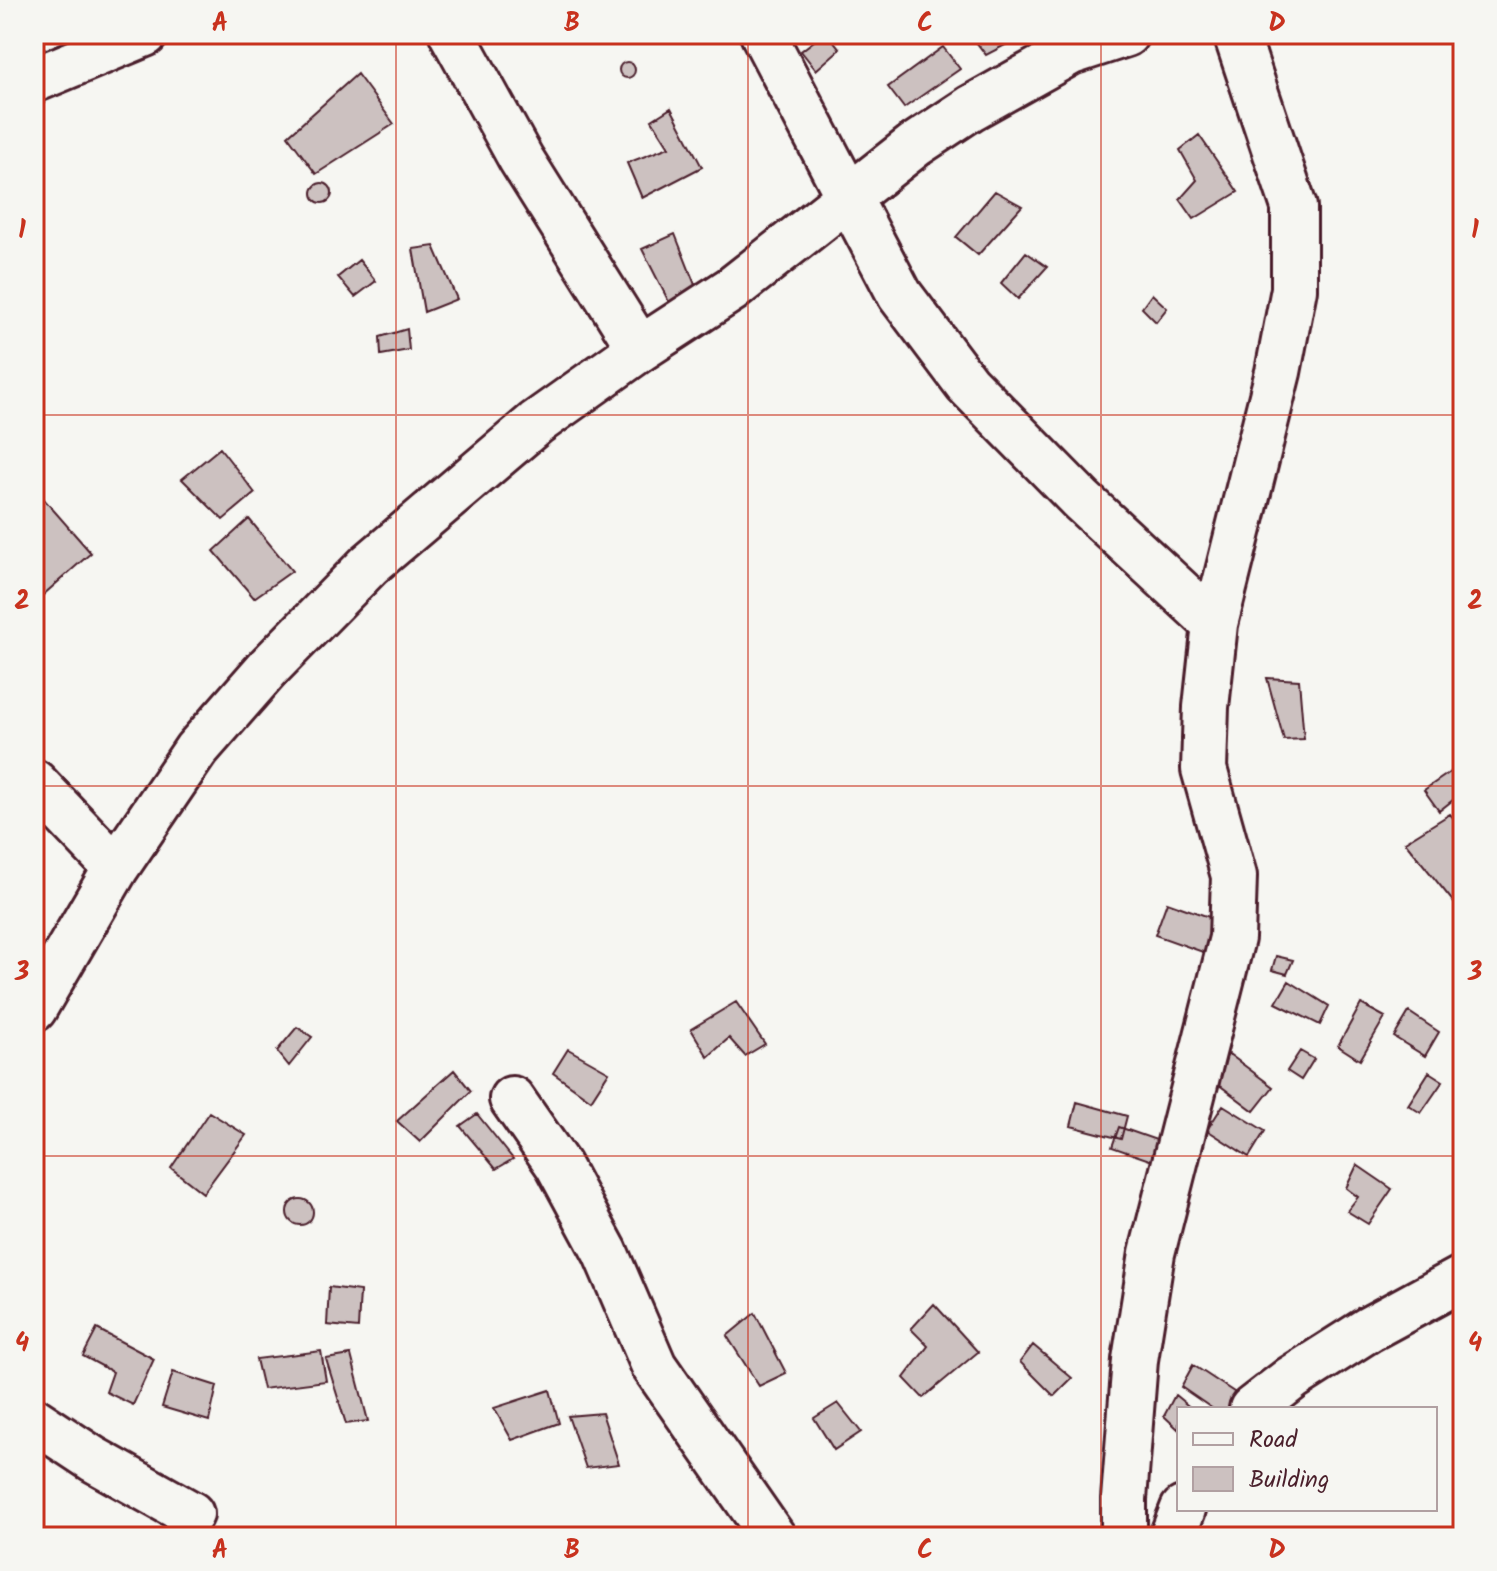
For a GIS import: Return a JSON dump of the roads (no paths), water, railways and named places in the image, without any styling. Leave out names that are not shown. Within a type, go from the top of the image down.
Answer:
[{"type":"street","points":[[34,80],[145,34]]},
{"type":"street","points":[[452,34],[521,159],[640,349]]},
{"type":"street","points":[[763,34],[900,295],[967,384],[1081,500],[1215,624]]},
{"type":"street","points":[[34,1009],[116,868],[196,750],[268,668],[369,565],[536,423],[732,289],[915,145],[971,108],[1071,52],[1126,34]]},
{"type":"street","points":[[1124,1537],[1135,1360],[1152,1253],[1232,938],[1234,876],[1204,769],[1206,707],[1215,624],[1275,387],[1294,289],[1294,207],[1236,34]]},
{"type":"street","points":[[34,782],[116,868]]},
{"type":"street","points":[[512,1099],[558,1165],[605,1252],[654,1366],[773,1537]]},
{"type":"street","points":[[1255,1407],[1292,1378],[1369,1329],[1463,1278]]},
{"type":"street","points":[[34,1420],[93,1459],[191,1514]]},
{"type":"street","points":[[1172,1537],[1182,1511]]}]
